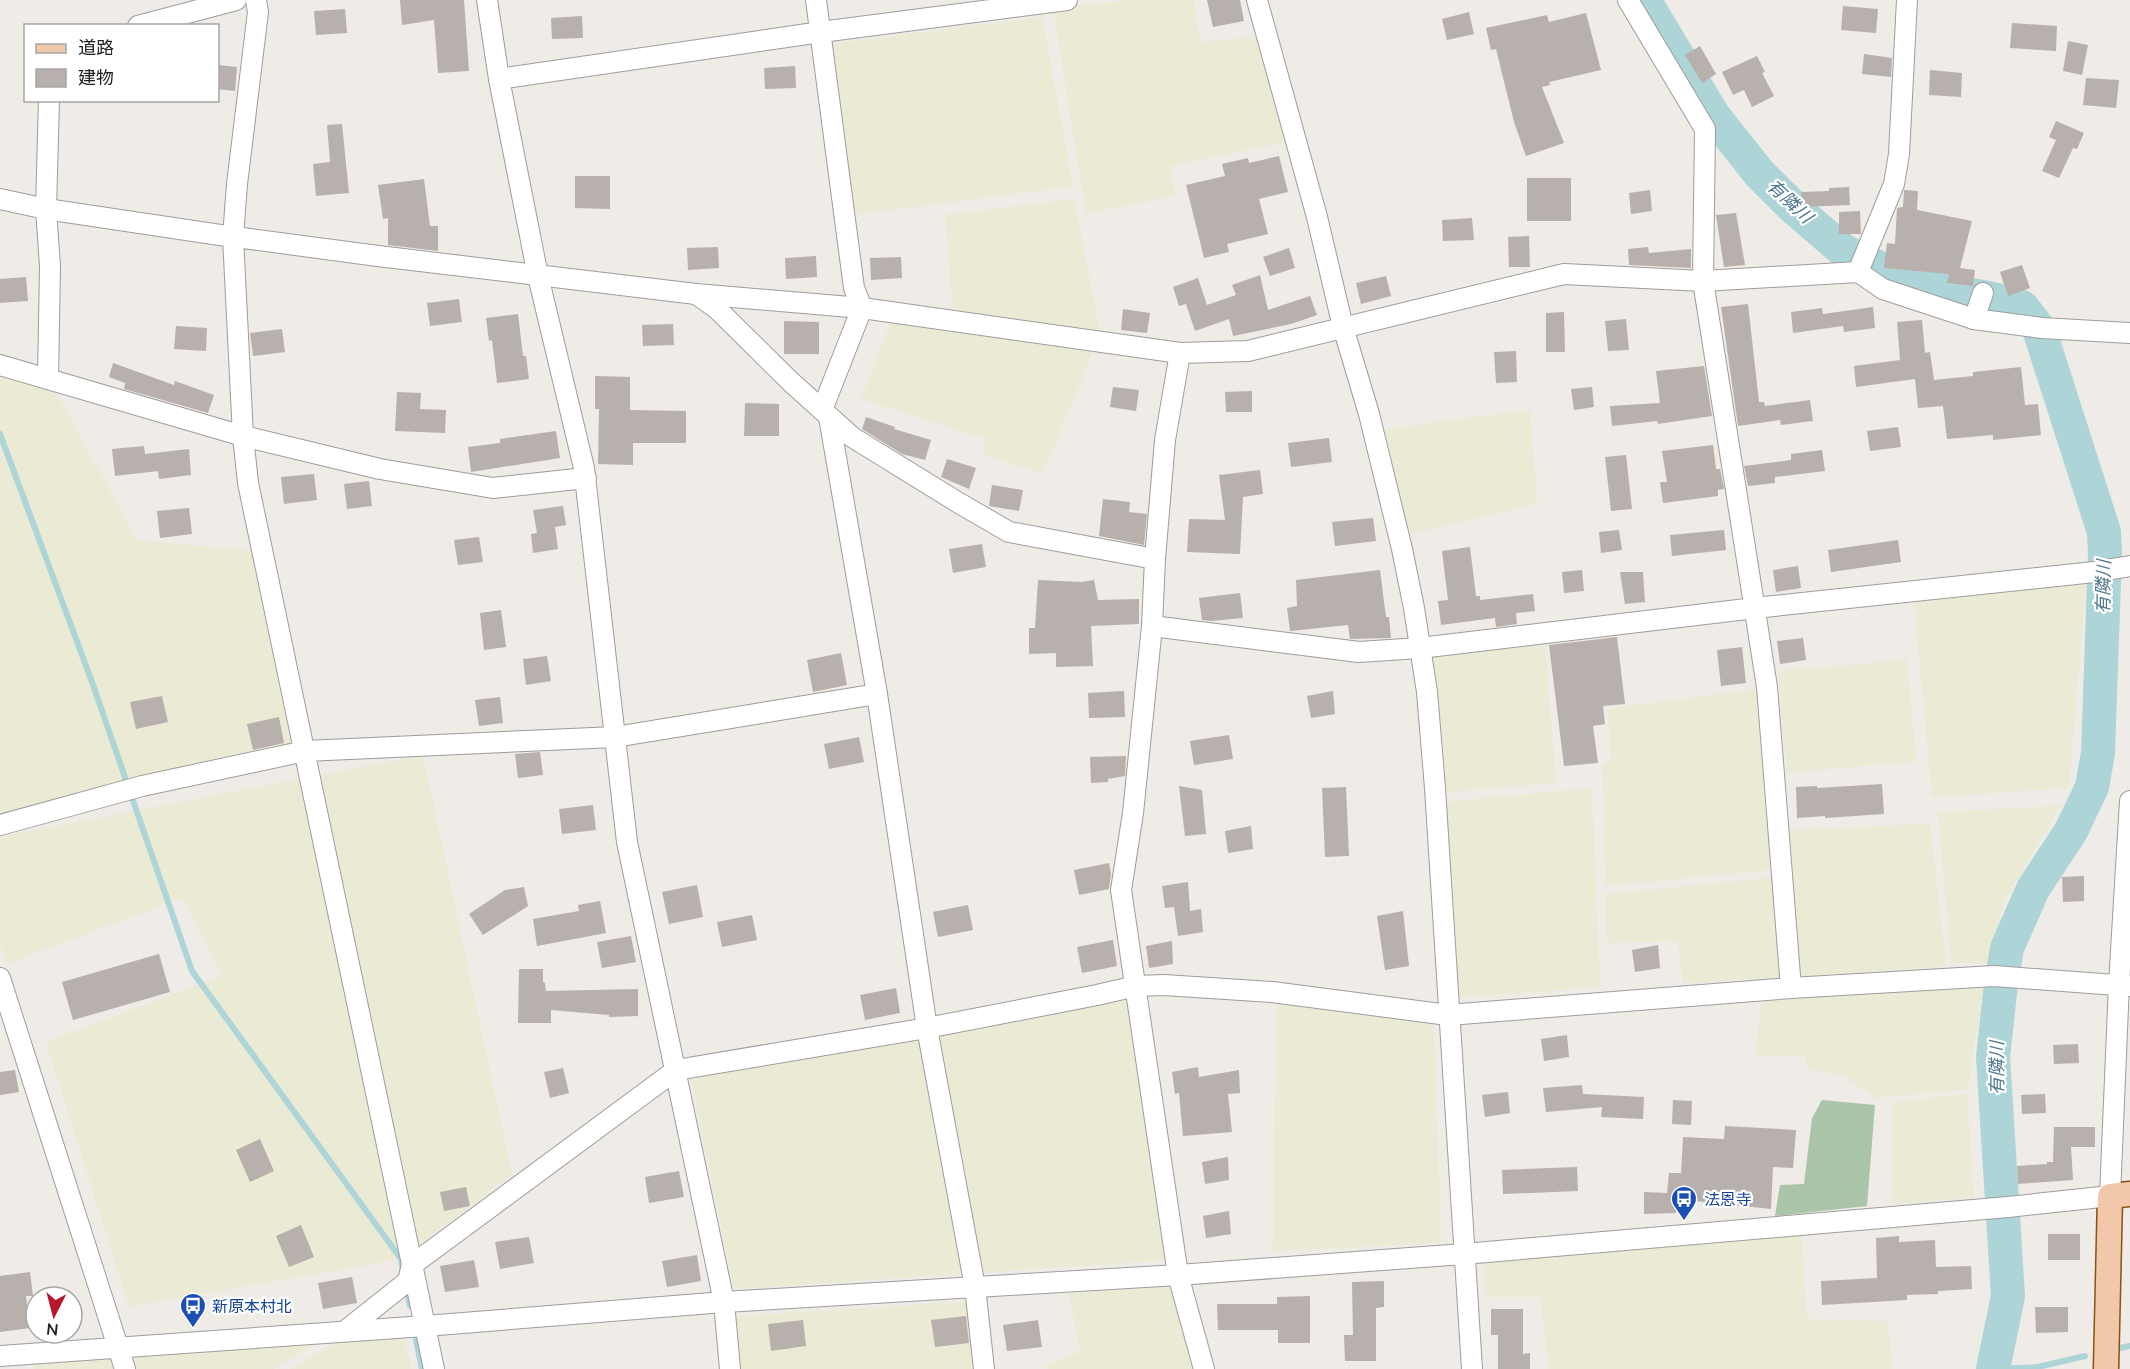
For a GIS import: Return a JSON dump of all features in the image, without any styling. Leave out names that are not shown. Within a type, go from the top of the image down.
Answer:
[{"type":"main road","points":[[2106,1369],[2120,1195]]},
{"type":"street","points":[[146,24],[237,0]]},
{"type":"street","points":[[256,0],[258,12],[237,184],[233,237],[243,436],[248,483],[305,751],[407,1278],[425,1326],[434,1369]]},
{"type":"street","points":[[487,0],[499,79],[538,276],[586,478],[627,842],[724,1302],[730,1369]]},
{"type":"street","points":[[816,0],[854,288],[862,308],[826,413],[877,694],[927,1028],[975,1287],[984,1369]]},
{"type":"street","points":[[499,79],[821,32],[1067,0]]},
{"type":"street","points":[[1257,0],[1317,217],[1343,327],[1391,502],[1414,608],[1427,692],[1435,788],[1472,1369]]},
{"type":"street","points":[[1628,0],[1705,129],[1702,281],[1767,687],[1791,988]]},
{"type":"street","points":[[1858,271],[1894,184],[1899,154],[1907,0]]},
{"type":"street","points":[[48,378],[50,266],[46,209],[49,102]]},
{"type":"street","points":[[0,199],[46,209],[233,237],[696,294],[862,308],[1180,353],[1248,351],[1564,274],[1702,281],[1858,271],[1883,289],[1978,308],[2033,326],[2130,333]]},
{"type":"street","points":[[696,294],[716,308],[791,382],[852,437],[1009,532],[1155,559]]},
{"type":"street","points":[[1180,353],[1165,440],[1152,626],[1133,813],[1121,890],[1178,1275],[1204,1369]]},
{"type":"street","points":[[0,364],[243,436],[380,469],[493,488],[586,478]]},
{"type":"street","points":[[1152,626],[1359,652],[1420,648],[1755,608],[2094,572],[2126,566]]},
{"type":"street","points":[[0,825],[142,786],[305,751],[615,737],[877,694]]},
{"type":"street","points":[[0,1356],[724,1302],[1178,1275],[1464,1254],[2120,1195],[2130,801]]},
{"type":"street","points":[[345,1331],[407,1278],[676,1070],[927,1028],[1136,986],[1164,985],[1272,992],[1448,1015],[1791,988],[2002,977],[2124,985]]},
{"type":"street","points":[[0,978],[125,1369]]},
{"type":"green space","points":[[1133,0],[1194,0],[1200,42],[1258,37],[1285,142],[1171,166],[1175,196],[1086,213],[1053,8]]},
{"type":"green space","points":[[1042,17],[1073,186],[854,215],[831,44]]},
{"type":"green space","points":[[1074,199],[1100,331],[953,313],[945,215]]},
{"type":"green space","points":[[891,321],[1095,347],[1043,473],[983,455],[985,439],[861,399]]},
{"type":"green space","points":[[0,367],[48,378],[137,540],[253,551],[305,751],[0,829]]},
{"type":"green space","points":[[1530,410],[1537,504],[1409,534],[1385,429]]},
{"type":"green space","points":[[2086,582],[2069,788],[1932,797],[1913,591]]},
{"type":"green space","points":[[1544,634],[1556,783],[1435,793],[1420,648]]},
{"type":"green space","points":[[1907,660],[1916,761],[1787,773],[1778,671]]},
{"type":"green space","points":[[1761,688],[1776,869],[1606,886],[1602,764],[1611,761],[1608,709]]},
{"type":"green space","points":[[423,755],[512,1175],[401,1259],[129,1307],[46,1042],[222,976],[182,898],[6,964],[0,943],[0,837]]},
{"type":"green space","points":[[1592,788],[1600,987],[1454,998],[1436,803]]},
{"type":"green space","points":[[2060,806],[2003,904],[1990,963],[1951,963],[1938,812]]},
{"type":"green space","points":[[1930,824],[1946,966],[1800,977],[1785,830]]},
{"type":"green space","points":[[1778,877],[1785,977],[1683,983],[1678,941],[1607,943],[1605,894]]},
{"type":"green space","points":[[1984,982],[1968,1089],[1875,1098],[1843,1075],[1808,1070],[1805,1055],[1755,1056],[1762,999]]},
{"type":"green space","points":[[1276,998],[1434,1021],[1441,1243],[1273,1251]]},
{"type":"green space","points":[[1128,1000],[1171,1260],[734,1289],[690,1076]]},
{"type":"green space","points":[[1967,1094],[1974,1198],[1893,1204],[1892,1103]]},
{"type":"green space","points":[[1822,1100],[1875,1105],[1867,1206],[1775,1216],[1780,1185],[1804,1184],[1812,1118]]},
{"type":"green space","points":[[1801,1230],[1807,1319],[1887,1321],[1893,1369],[1549,1369],[1540,1297],[1485,1297],[1485,1254]]},
{"type":"green space","points":[[1175,1286],[1197,1369],[1048,1369],[1048,1364],[1080,1352],[1069,1293]]},
{"type":"green space","points":[[976,1301],[985,1369],[737,1369],[737,1316]]},
{"type":"green space","points":[[404,1335],[411,1369],[290,1369],[340,1341]]},
{"type":"green space","points":[[325,1338],[273,1369],[34,1369],[31,1359]]},
{"type":"building","points":[[400,0],[464,0],[469,71],[438,73],[434,20],[402,25]]},
{"type":"building","points":[[1207,0],[1240,0],[1244,21],[1213,27]]},
{"type":"building","points":[[1843,6],[1878,9],[1876,33],[1841,30]]},
{"type":"building","points":[[345,9],[347,33],[316,35],[314,11]]},
{"type":"building","points":[[1469,12],[1474,34],[1447,40],[1442,19]]},
{"type":"building","points":[[1586,13],[1601,70],[1549,82],[1550,85],[1542,87],[1564,143],[1526,156],[1514,122],[1496,49],[1491,50],[1486,28],[1547,15],[1549,22]]},
{"type":"building","points":[[582,16],[583,38],[552,39],[551,18]]},
{"type":"building","points":[[2012,23],[2057,26],[2056,51],[2010,48]]},
{"type":"building","points":[[2068,41],[2088,45],[2082,75],[2063,71]]},
{"type":"building","points":[[1700,46],[1716,74],[1702,83],[1685,55]]},
{"type":"building","points":[[1864,54],[1892,58],[1891,77],[1862,74]]},
{"type":"building","points":[[1757,56],[1765,72],[1762,73],[1774,96],[1752,107],[1744,90],[1733,95],[1722,72]]},
{"type":"building","points":[[219,65],[237,67],[235,91],[219,89]]},
{"type":"building","points":[[795,66],[796,88],[765,89],[764,68]]},
{"type":"building","points":[[1930,70],[1962,73],[1961,97],[1929,95]]},
{"type":"building","points":[[2086,78],[2119,80],[2116,108],[2083,105]]},
{"type":"building","points":[[2056,121],[2084,133],[2077,149],[2073,148],[2059,178],[2042,171],[2056,140],[2049,137]]},
{"type":"building","points":[[342,124],[349,193],[316,196],[313,164],[330,162],[327,125]]},
{"type":"building","points":[[1279,156],[1288,192],[1259,199],[1268,234],[1227,244],[1229,252],[1204,258],[1186,185],[1225,176],[1222,164],[1248,158],[1249,163]]},
{"type":"building","points":[[575,176],[610,176],[610,209],[575,208]]},
{"type":"building","points":[[1527,178],[1571,178],[1571,221],[1527,221]]},
{"type":"building","points":[[424,179],[430,226],[438,226],[438,251],[388,245],[388,218],[383,219],[378,185]]},
{"type":"building","points":[[1849,187],[1850,205],[1802,207],[1801,192],[1829,191],[1829,188]]},
{"type":"building","points":[[1650,190],[1652,211],[1631,214],[1629,193]]},
{"type":"building","points":[[1904,190],[1918,191],[1917,210],[1972,221],[1960,268],[1975,270],[1973,286],[1947,283],[1949,274],[1884,268],[1887,243],[1895,244],[1897,208],[1903,207]]},
{"type":"building","points":[[1860,211],[1861,234],[1839,234],[1839,212]]},
{"type":"building","points":[[1736,213],[1745,265],[1724,267],[1716,215]]},
{"type":"building","points":[[1472,218],[1474,240],[1443,241],[1442,220]]},
{"type":"building","points":[[1529,236],[1530,267],[1509,267],[1508,237]]},
{"type":"building","points":[[718,247],[719,268],[688,270],[687,248]]},
{"type":"building","points":[[1648,247],[1649,253],[1691,249],[1691,268],[1629,265],[1628,249]]},
{"type":"building","points":[[1289,248],[1295,268],[1270,276],[1263,257]]},
{"type":"building","points":[[816,256],[817,277],[786,279],[785,258]]},
{"type":"building","points":[[901,257],[902,278],[871,280],[870,258]]},
{"type":"building","points":[[2022,265],[2030,288],[2008,296],[2000,272]]},
{"type":"building","points":[[1260,275],[1268,310],[1310,296],[1317,315],[1291,324],[1233,336],[1229,319],[1195,331],[1186,304],[1179,306],[1173,287],[1198,278],[1207,305],[1236,295],[1232,285]]},
{"type":"building","points":[[1386,276],[1391,296],[1361,304],[1356,283]]},
{"type":"building","points":[[26,277],[28,301],[0,303],[0,279]]},
{"type":"building","points":[[459,299],[462,322],[430,326],[427,303]]},
{"type":"building","points":[[1748,304],[1759,402],[1764,402],[1765,406],[1810,400],[1813,421],[1781,425],[1780,420],[1738,426],[1721,307]]},
{"type":"building","points":[[1873,307],[1875,328],[1844,332],[1843,326],[1793,333],[1791,312],[1822,308],[1823,314]]},
{"type":"building","points":[[1123,309],[1150,313],[1147,333],[1121,330]]},
{"type":"building","points":[[1564,312],[1565,352],[1546,352],[1546,313]]},
{"type":"building","points":[[518,314],[523,356],[526,356],[529,379],[497,383],[492,340],[489,341],[486,318]]},
{"type":"building","points":[[1626,319],[1629,350],[1608,351],[1605,321]]},
{"type":"building","points":[[1922,320],[1925,353],[1930,352],[1934,380],[1973,376],[1973,372],[2021,367],[2025,405],[2038,404],[2041,435],[1993,440],[1993,435],[1947,439],[1943,406],[1918,408],[1915,379],[1856,387],[1854,366],[1900,360],[1897,322]]},
{"type":"building","points":[[784,321],[819,322],[819,354],[784,354]]},
{"type":"building","points":[[673,324],[674,345],[643,346],[642,325]]},
{"type":"building","points":[[176,326],[207,328],[206,351],[174,349]]},
{"type":"building","points":[[282,329],[285,352],[253,356],[250,333]]},
{"type":"building","points":[[1516,351],[1517,382],[1496,383],[1494,352]]},
{"type":"building","points":[[113,363],[174,385],[175,381],[214,395],[208,413],[124,389],[125,383],[109,377]]},
{"type":"building","points":[[1704,366],[1712,416],[1658,424],[1657,421],[1612,426],[1610,406],[1660,403],[1656,371]]},
{"type":"building","points":[[595,376],[630,377],[630,410],[686,411],[686,443],[633,443],[633,465],[598,464],[599,409],[595,409]]},
{"type":"building","points":[[1113,387],[1139,390],[1136,411],[1110,407]]},
{"type":"building","points":[[1592,387],[1594,407],[1574,410],[1571,389]]},
{"type":"building","points":[[1252,391],[1252,412],[1226,412],[1225,392]]},
{"type":"building","points":[[397,392],[421,393],[420,409],[446,410],[445,433],[395,431]]},
{"type":"building","points":[[745,403],[779,404],[779,436],[744,436]]},
{"type":"building","points":[[866,417],[895,427],[894,429],[931,440],[925,460],[902,454],[862,429]]},
{"type":"building","points":[[1898,427],[1901,447],[1870,451],[1867,431]]},
{"type":"building","points":[[556,431],[560,458],[471,472],[468,447],[500,443],[500,439]]},
{"type":"building","points":[[1329,438],[1332,462],[1291,467],[1288,443]]},
{"type":"building","points":[[1713,445],[1716,469],[1720,469],[1724,489],[1718,490],[1718,496],[1663,503],[1660,482],[1667,482],[1662,451]]},
{"type":"building","points":[[144,446],[145,454],[189,449],[191,475],[159,479],[158,471],[115,476],[112,449]]},
{"type":"building","points":[[1822,450],[1825,471],[1775,477],[1775,483],[1748,486],[1744,466],[1791,460],[1791,454]]},
{"type":"building","points":[[1626,455],[1632,509],[1611,511],[1605,457]]},
{"type":"building","points":[[947,459],[976,468],[969,489],[941,477]]},
{"type":"building","points":[[1260,470],[1263,494],[1243,497],[1240,554],[1187,552],[1189,519],[1225,520],[1219,475]]},
{"type":"building","points":[[314,474],[317,500],[284,504],[281,477]]},
{"type":"building","points":[[369,481],[372,506],[347,509],[344,484]]},
{"type":"building","points":[[992,485],[1023,490],[1019,511],[989,506]]},
{"type":"building","points":[[1103,499],[1130,502],[1129,512],[1147,514],[1144,545],[1099,536]]},
{"type":"building","points":[[563,506],[566,525],[555,527],[558,549],[533,553],[531,534],[537,533],[533,510]]},
{"type":"building","points":[[189,508],[192,534],[160,538],[157,511]]},
{"type":"building","points":[[1373,518],[1376,541],[1335,546],[1332,522]]},
{"type":"building","points":[[1619,530],[1622,550],[1601,553],[1599,532]]},
{"type":"building","points":[[1724,530],[1726,550],[1672,556],[1670,535]]},
{"type":"building","points":[[479,537],[483,562],[458,565],[454,540]]},
{"type":"building","points":[[1898,540],[1901,562],[1831,572],[1828,550]]},
{"type":"building","points":[[982,544],[986,567],[953,573],[949,549]]},
{"type":"building","points":[[1470,547],[1476,596],[1480,596],[1480,600],[1533,594],[1535,611],[1516,613],[1517,624],[1496,627],[1495,618],[1441,625],[1438,601],[1448,600],[1442,551]]},
{"type":"building","points":[[1798,566],[1801,588],[1776,592],[1773,570]]},
{"type":"building","points":[[1380,570],[1391,638],[1350,639],[1348,625],[1290,631],[1287,608],[1297,606],[1296,580]]},
{"type":"building","points":[[1582,570],[1584,591],[1564,593],[1562,572]]},
{"type":"building","points":[[1620,572],[1643,572],[1645,602],[1625,604]]},
{"type":"building","points":[[1038,580],[1082,582],[1094,580],[1098,600],[1139,599],[1139,624],[1091,626],[1093,666],[1056,667],[1056,653],[1029,654],[1029,628],[1035,628]]},
{"type":"building","points":[[1240,593],[1243,618],[1202,620],[1199,598]]},
{"type":"building","points":[[501,610],[506,647],[484,650],[480,613]]},
{"type":"building","points":[[1617,637],[1625,704],[1603,706],[1605,724],[1593,726],[1598,763],[1564,766],[1549,645]]},
{"type":"building","points":[[1803,638],[1806,660],[1780,664],[1777,641]]},
{"type":"building","points":[[1742,647],[1746,683],[1721,686],[1717,650]]},
{"type":"building","points":[[841,653],[847,685],[813,692],[807,660]]},
{"type":"building","points":[[547,656],[551,681],[526,685],[523,659]]},
{"type":"building","points":[[1124,691],[1125,717],[1089,718],[1088,693]]},
{"type":"building","points":[[1333,691],[1335,714],[1311,718],[1307,696]]},
{"type":"building","points":[[162,696],[168,722],[136,729],[130,702]]},
{"type":"building","points":[[500,697],[503,723],[479,726],[475,700]]},
{"type":"building","points":[[279,717],[284,743],[253,750],[247,724]]},
{"type":"building","points":[[1229,735],[1233,759],[1194,765],[1190,741]]},
{"type":"building","points":[[859,737],[864,762],[829,769],[824,744]]},
{"type":"building","points":[[540,752],[543,775],[518,778],[515,754]]},
{"type":"building","points":[[1126,756],[1125,776],[1108,779],[1108,782],[1091,783],[1090,757]]},
{"type":"building","points":[[1882,784],[1884,814],[1797,818],[1796,787]]},
{"type":"building","points":[[1179,786],[1202,790],[1206,834],[1185,836]]},
{"type":"building","points":[[1346,787],[1349,856],[1325,857],[1322,788]]},
{"type":"building","points":[[593,805],[596,830],[562,834],[559,809]]},
{"type":"building","points":[[1251,826],[1253,849],[1228,853],[1225,831]]},
{"type":"building","points":[[1109,863],[1111,874],[1109,889],[1079,895],[1074,870]]},
{"type":"building","points":[[2084,876],[2084,901],[2063,902],[2062,877]]},
{"type":"building","points":[[1188,882],[1190,911],[1201,909],[1203,932],[1178,936],[1174,907],[1165,908],[1162,886]]},
{"type":"building","points":[[697,885],[703,917],[669,924],[662,892]]},
{"type":"building","points":[[524,887],[528,906],[483,935],[469,914],[505,890]]},
{"type":"building","points":[[600,901],[606,933],[537,946],[533,919],[579,911],[578,905]]},
{"type":"building","points":[[968,905],[973,930],[938,937],[933,912]]},
{"type":"building","points":[[1403,911],[1409,966],[1385,970],[1377,916]]},
{"type":"building","points":[[752,915],[757,940],[722,947],[717,922]]},
{"type":"building","points":[[631,936],[636,962],[602,968],[597,942]]},
{"type":"building","points":[[1113,940],[1117,966],[1082,973],[1077,947]]},
{"type":"building","points":[[1172,941],[1173,964],[1149,968],[1146,946]]},
{"type":"building","points":[[1658,945],[1660,968],[1635,972],[1632,950]]},
{"type":"building","points":[[159,954],[170,992],[73,1020],[62,982]]},
{"type":"building","points":[[519,969],[543,969],[546,991],[638,989],[638,1016],[609,1017],[609,1015],[551,1010],[551,1023],[518,1023]]},
{"type":"building","points":[[896,988],[900,1013],[865,1020],[860,995]]},
{"type":"building","points":[[1567,1035],[1569,1057],[1544,1061],[1541,1039]]},
{"type":"building","points":[[2078,1044],[2079,1063],[2054,1064],[2053,1045]]},
{"type":"building","points":[[1198,1067],[1199,1077],[1239,1070],[1240,1093],[1228,1094],[1232,1132],[1183,1136],[1179,1093],[1175,1094],[1172,1072]]},
{"type":"building","points":[[563,1068],[569,1093],[550,1098],[544,1072]]},
{"type":"building","points":[[15,1070],[19,1092],[0,1095],[0,1072]]},
{"type":"building","points":[[1582,1085],[1583,1094],[1644,1097],[1643,1119],[1601,1117],[1602,1107],[1546,1112],[1543,1088]]},
{"type":"building","points":[[1508,1092],[1510,1113],[1485,1117],[1482,1095]]},
{"type":"building","points":[[2045,1094],[2046,1113],[2022,1114],[2021,1095]]},
{"type":"building","points":[[1673,1100],[1692,1101],[1691,1125],[1672,1124]]},
{"type":"building","points":[[1725,1126],[1796,1130],[1793,1168],[1773,1167],[1771,1209],[1676,1199],[1676,1213],[1644,1214],[1644,1192],[1667,1193],[1669,1173],[1681,1173],[1683,1137],[1724,1139]]},
{"type":"building","points":[[2054,1127],[2095,1127],[2095,1147],[2071,1147],[2073,1180],[2018,1184],[2017,1166],[2053,1162]]},
{"type":"building","points":[[260,1139],[274,1171],[250,1182],[236,1150]]},
{"type":"building","points":[[1228,1157],[1229,1180],[1205,1184],[1202,1162]]},
{"type":"building","points":[[1577,1167],[1578,1191],[1503,1194],[1502,1170]]},
{"type":"building","points":[[679,1171],[684,1197],[649,1203],[645,1177]]},
{"type":"building","points":[[466,1187],[470,1206],[444,1211],[440,1192]]},
{"type":"building","points":[[1229,1211],[1231,1234],[1206,1238],[1203,1216]]},
{"type":"building","points":[[301,1225],[314,1257],[289,1267],[276,1236]]},
{"type":"building","points":[[2048,1234],[2080,1234],[2080,1260],[2048,1260]]},
{"type":"building","points":[[1899,1236],[1899,1242],[1935,1240],[1936,1267],[1971,1266],[1972,1289],[1938,1291],[1938,1294],[1907,1295],[1907,1300],[1822,1305],[1821,1281],[1877,1278],[1876,1238]]},
{"type":"building","points":[[529,1237],[534,1263],[500,1269],[495,1242]]},
{"type":"building","points":[[697,1255],[701,1281],[667,1287],[662,1261]]},
{"type":"building","points":[[474,1260],[479,1287],[445,1292],[440,1266]]},
{"type":"building","points":[[30,1272],[32,1285],[24,1285],[24,1329],[0,1332],[0,1276]]},
{"type":"building","points":[[352,1277],[357,1303],[323,1309],[318,1283]]},
{"type":"building","points":[[1384,1281],[1384,1307],[1376,1308],[1376,1361],[1345,1361],[1344,1335],[1353,1335],[1352,1282]]},
{"type":"building","points":[[1310,1296],[1310,1343],[1278,1343],[1278,1330],[1218,1330],[1217,1304],[1277,1304],[1277,1297]]},
{"type":"building","points":[[2035,1307],[2068,1307],[2068,1332],[2036,1333]]},
{"type":"building","points":[[1491,1309],[1523,1309],[1523,1354],[1530,1353],[1530,1369],[1498,1369],[1498,1335],[1491,1335]]},
{"type":"building","points":[[966,1316],[969,1343],[935,1347],[931,1320]]},
{"type":"building","points":[[803,1320],[806,1346],[771,1351],[768,1324]]},
{"type":"building","points":[[1038,1320],[1042,1347],[1007,1351],[1003,1325]]},
{"type":"waterway","name":"有隣川","points":[[1644,0],[1713,115],[1759,173],[1793,207],[1844,251],[1913,284],[1993,299],[2022,307],[2039,329],[2104,532],[2098,753],[2092,787],[2071,831],[2033,889],[2007,948],[2001,984],[1993,1057],[2008,1296],[1993,1369]]},
{"type":"waterway","points":[[0,434],[92,682],[192,971],[401,1259],[403,1273]]},
{"type":"waterway","points":[[406,1286],[410,1306]]},
{"type":"waterway","points":[[416,1340],[422,1369]]},
{"type":"waterway","points":[[2120,1348],[2130,1346]]},
{"type":"waterway","points":[[1993,1369],[2038,1367],[2085,1356]]},
{"type":"place","name":"法恩寺","points":[[1684,1222]]},
{"type":"place","name":"新原本村北","points":[[193,1329]]}]
